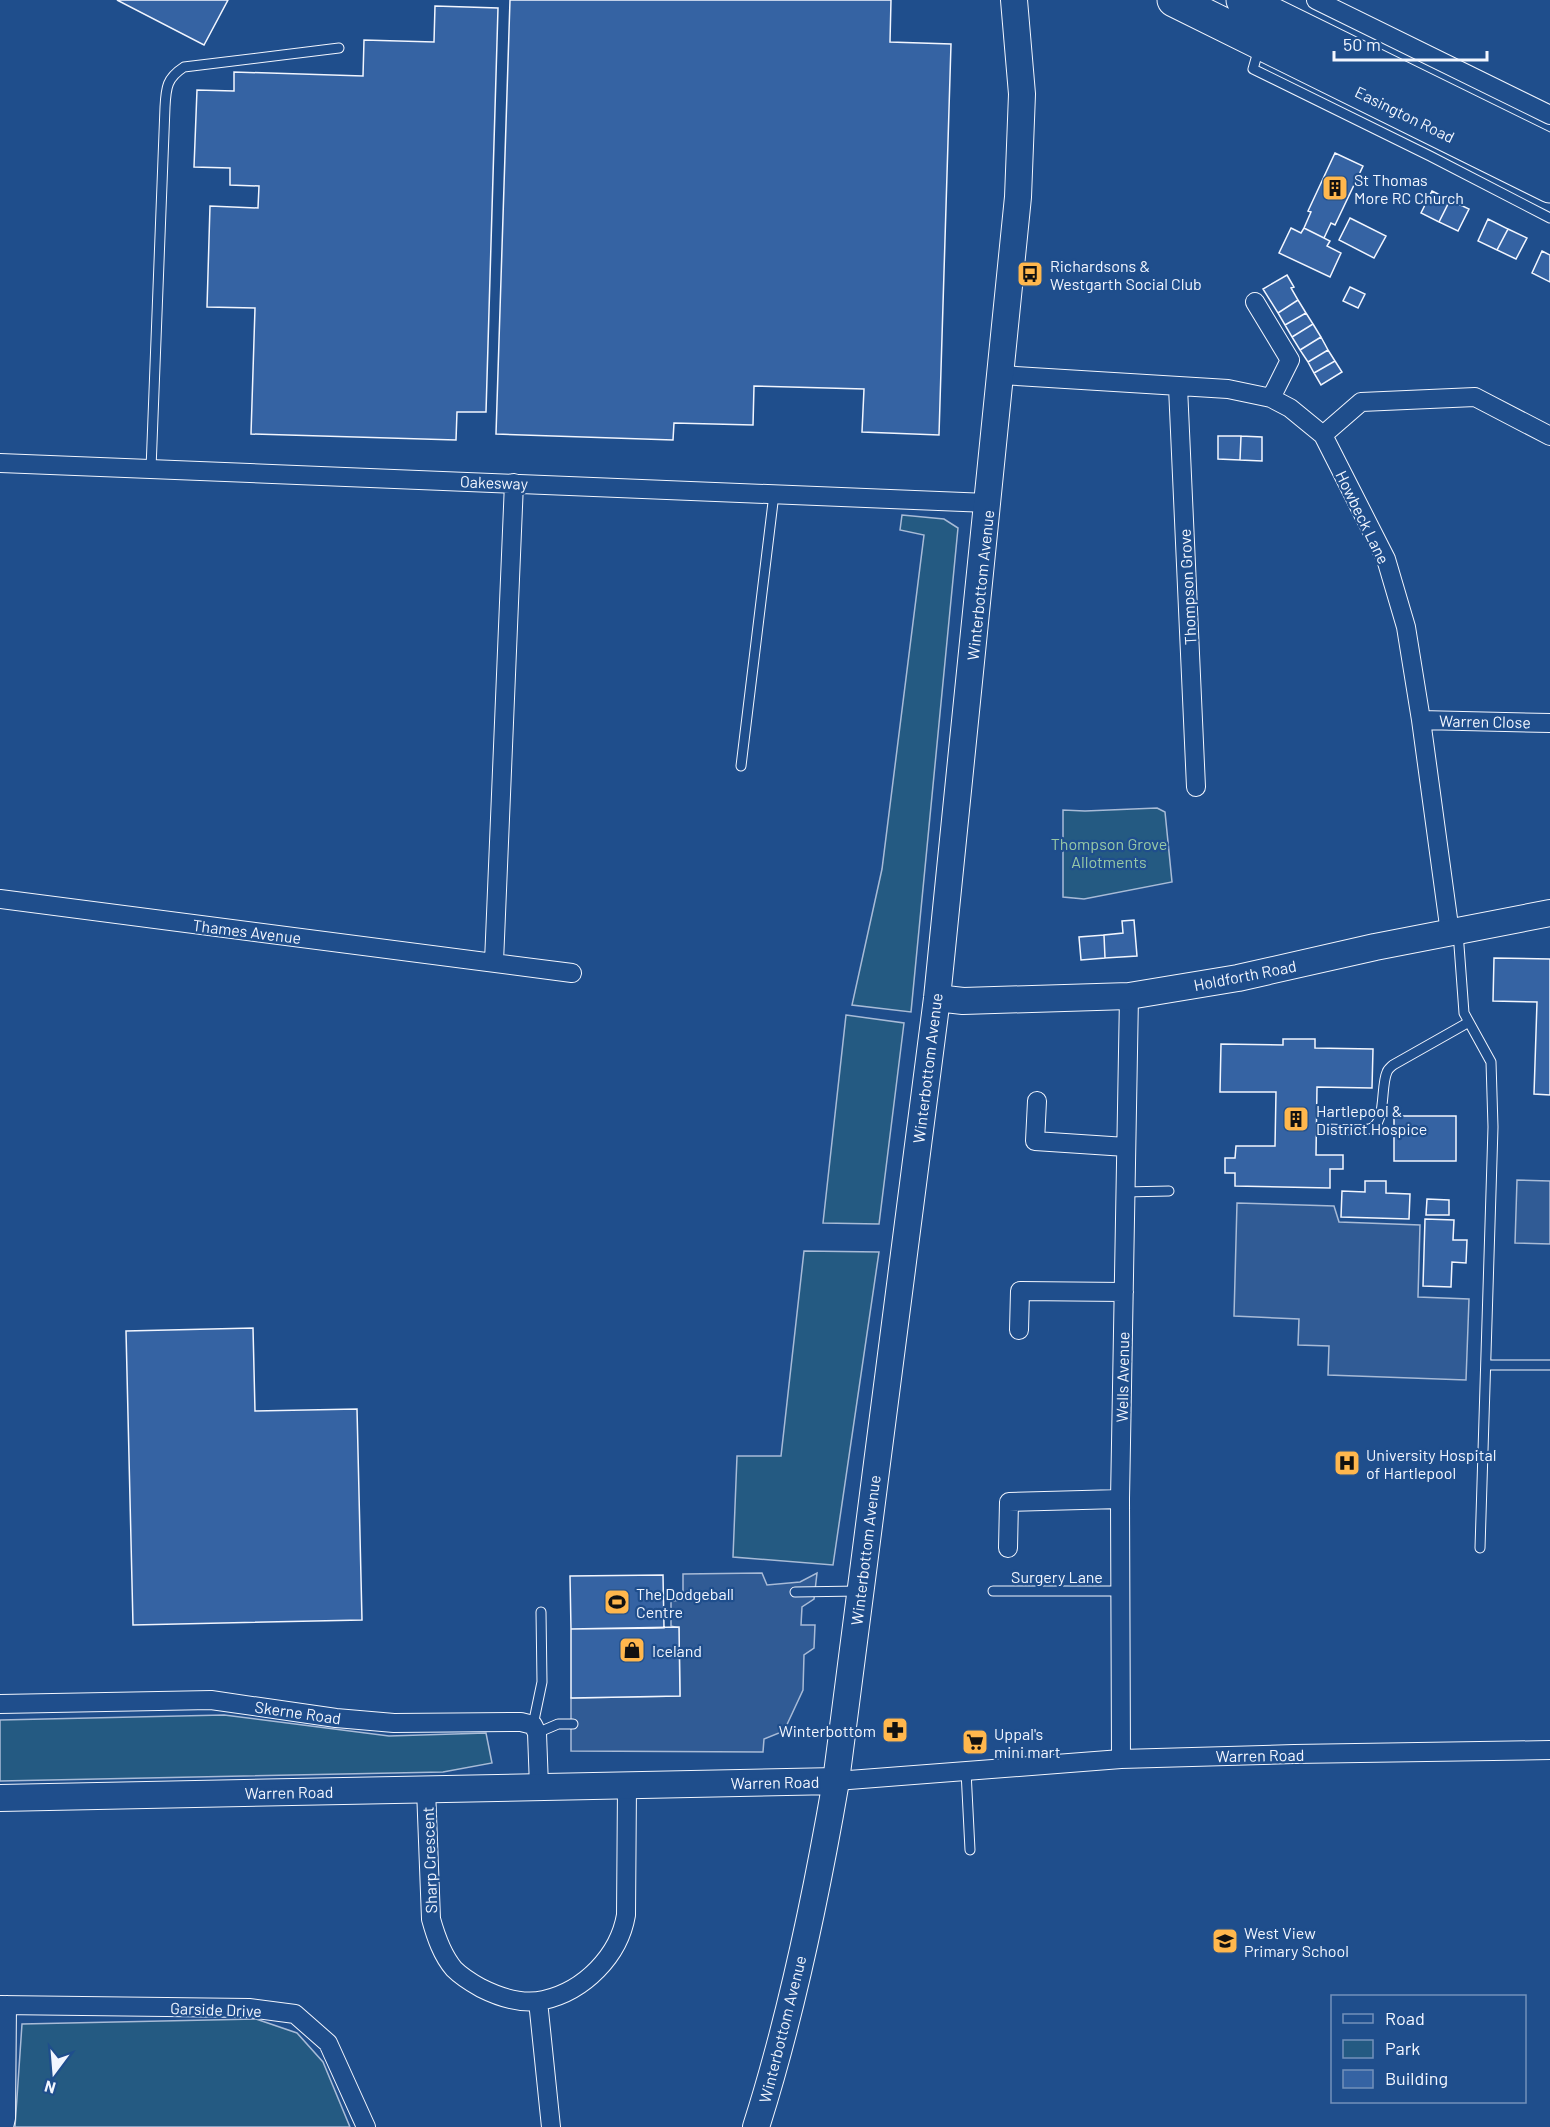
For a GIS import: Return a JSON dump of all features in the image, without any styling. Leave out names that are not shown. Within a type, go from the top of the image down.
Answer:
[{"type":"highway","name":"Easington Road","points":[[1174,0],[1273,19],[1550,150]]},
{"type":"highway","name":"Easington Road","points":[[1243,0],[1550,186]]},
{"type":"street","name":"Winterbottom Avenue","points":[[756,2127],[794,1989],[821,1868],[836,1780],[936,998],[1018,197],[1022,94],[1014,0]]},
{"type":"street","points":[[1328,3],[1550,116]]},
{"type":"street","points":[[1255,302],[1290,360],[1271,398]]},
{"type":"street","name":"Howbeck Lane","points":[[1001,375],[1228,389],[1271,398],[1290,408],[1323,435],[1386,559],[1406,627],[1454,932]]},
{"type":"street","name":"Thompson Grove","points":[[1178,387],[1196,787]]},
{"type":"street","points":[[1323,435],[1361,402],[1475,397],[1550,436]]},
{"type":"street","name":"Oakesway","points":[[0,463],[988,503]]},
{"type":"street","points":[[495,962],[514,483]]},
{"type":"street","name":"Warren Close","points":[[1421,720],[1550,723]]},
{"type":"street","name":"Thames Avenue","points":[[0,899],[572,972]]},
{"type":"street","name":"Holdforth Road","points":[[936,998],[963,1001],[1129,996],[1238,978],[1376,947],[1550,913]]},
{"type":"street","name":"Wells Avenue","points":[[1121,1759],[1120,1499],[1129,996]]},
{"type":"street","points":[[1037,1101],[1035,1141],[1126,1147]]},
{"type":"street","points":[[1019,1330],[1020,1291],[1124,1292]]},
{"type":"street","points":[[1008,1548],[1009,1502],[1120,1499]]},
{"type":"street","name":"Skerne Road","points":[[0,1704],[211,1700],[346,1719],[394,1723],[521,1722],[535,1729]]},
{"type":"street","points":[[535,1729],[539,1786]]},
{"type":"street","name":"Warren Road","points":[[0,1798],[836,1780],[1121,1759],[1550,1750]]},
{"type":"street","name":"Sharp Crescent","points":[[426,1789],[430,1919],[444,1954],[455,1970],[493,1994],[525,2001],[538,2001],[569,1990],[598,1970],[618,1943],[624,1929],[627,1786]]},
{"type":"street","points":[[538,2001],[551,2127]]},
{"type":"street","points":[[4,2005],[6,2118],[4,2127]]},
{"type":"street","name":"Garside Drive","points":[[4,2005],[249,2008],[295,2014],[328,2043],[366,2127]]},
{"type":"lane","points":[[1273,19],[1253,69],[1550,218]]},
{"type":"lane","points":[[151,469],[165,107],[168,83],[173,74],[184,67],[339,48]]},
{"type":"lane","points":[[741,766],[774,494]]},
{"type":"lane","points":[[1454,932],[1464,1013],[1491,1062],[1493,1127],[1480,1548]]},
{"type":"lane","points":[[1325,1129],[1371,1129],[1380,1117],[1382,1090],[1387,1072],[1393,1065],[1469,1022]]},
{"type":"lane","points":[[1125,1192],[1169,1191]]},
{"type":"lane","points":[[1486,1365],[1550,1365]]},
{"type":"lane","name":"Surgery Lane","points":[[993,1591],[1120,1590]]},
{"type":"lane","points":[[795,1592],[859,1591]]},
{"type":"lane","points":[[541,1612],[542,1682],[535,1729],[558,1724],[573,1724]]},
{"type":"lane","points":[[966,1771],[970,1850]]},
{"type":"green space","points":[[902,515],[944,519],[958,528],[911,1012],[852,1005],[882,869],[924,535],[900,530]]},
{"type":"green space","name":"Thompson Grove Allotments","points":[[1157,808],[1165,812],[1172,882],[1084,899],[1063,897],[1063,810]]},
{"type":"green space","points":[[846,1015],[904,1023],[879,1224],[823,1223]]},
{"type":"green space","points":[[804,1251],[879,1252],[833,1565],[733,1557],[737,1456],[781,1456]]},
{"type":"green space","points":[[224,1715],[389,1736],[486,1733],[492,1763],[443,1772],[0,1781],[0,1720]]},
{"type":"green space","points":[[256,2019],[297,2033],[323,2062],[350,2127],[15,2127],[22,2024]]},
{"type":"shaded area","points":[[1517,1180],[1550,1181],[1550,1244],[1515,1243]]},
{"type":"shaded area","points":[[1237,1203],[1334,1206],[1339,1222],[1420,1225],[1418,1297],[1469,1299],[1466,1380],[1328,1375],[1329,1346],[1298,1345],[1299,1319],[1234,1316]]},
{"type":"shaded area","points":[[762,1573],[767,1585],[800,1582],[817,1573],[814,1599],[802,1607],[801,1625],[815,1625],[814,1648],[804,1655],[803,1690],[784,1731],[764,1739],[763,1752],[571,1751],[571,1698],[680,1696],[679,1628],[671,1626],[671,1601],[683,1600],[683,1574]]},
{"type":"building","points":[[117,0],[228,0],[204,45]]},
{"type":"building","points":[[510,0],[891,0],[890,42],[951,44],[939,435],[862,432],[864,389],[754,386],[753,425],[674,423],[673,440],[496,434]]},
{"type":"building","points":[[435,6],[498,8],[486,412],[457,412],[456,440],[251,434],[255,308],[207,307],[210,206],[258,208],[259,186],[230,185],[230,168],[194,167],[197,90],[234,91],[234,72],[363,76],[364,40],[434,42]]},
{"type":"building","name":"St Thomas More RC Church","points":[[1335,153],[1363,166],[1335,225],[1331,223],[1324,238],[1304,228],[1311,212],[1308,211]]},
{"type":"building","points":[[1432,191],[1450,200],[1439,222],[1421,213]]},
{"type":"building","points":[[1450,200],[1469,209],[1458,231],[1439,222]]},
{"type":"building","points":[[1350,218],[1386,236],[1374,258],[1339,240]]},
{"type":"building","points":[[1488,219],[1508,229],[1497,250],[1478,241]]},
{"type":"building","points":[[1291,228],[1301,233],[1304,228],[1330,241],[1327,246],[1341,253],[1330,277],[1279,253]]},
{"type":"building","points":[[1508,229],[1527,238],[1516,259],[1497,250]]},
{"type":"building","points":[[1542,251],[1550,255],[1550,282],[1532,273]]},
{"type":"building","points":[[1287,275],[1298,300],[1278,313],[1263,289]]},
{"type":"building","points":[[1350,287],[1365,294],[1358,308],[1343,301]]},
{"type":"building","points":[[1298,300],[1306,313],[1285,325],[1278,313]]},
{"type":"building","points":[[1306,313],[1313,324],[1292,337],[1285,325]]},
{"type":"building","points":[[1313,324],[1321,337],[1300,350],[1292,337]]},
{"type":"building","points":[[1321,337],[1328,350],[1308,362],[1300,350]]},
{"type":"building","points":[[1328,350],[1335,361],[1314,373],[1308,362]]},
{"type":"building","points":[[1335,361],[1342,372],[1321,385],[1314,373]]},
{"type":"building","points":[[1218,436],[1241,436],[1240,460],[1218,459]]},
{"type":"building","points":[[1241,436],[1262,437],[1262,461],[1240,460]]},
{"type":"building","points":[[1134,920],[1137,956],[1105,958],[1104,935],[1123,933],[1122,921]]},
{"type":"building","points":[[1104,935],[1105,958],[1081,960],[1079,937]]},
{"type":"building","points":[[1494,958],[1550,959],[1550,1095],[1534,1094],[1537,1002],[1493,1001]]},
{"type":"building","name":"Hartlepool & District Hospice","points":[[1283,1039],[1315,1039],[1315,1048],[1373,1049],[1372,1088],[1317,1087],[1316,1155],[1343,1155],[1343,1169],[1330,1169],[1330,1188],[1235,1186],[1235,1173],[1225,1173],[1225,1158],[1235,1158],[1236,1146],[1275,1146],[1276,1092],[1220,1092],[1221,1044],[1283,1045]]},
{"type":"building","points":[[1394,1116],[1456,1116],[1456,1161],[1394,1161]]},
{"type":"building","points":[[1365,1181],[1386,1181],[1386,1193],[1410,1194],[1409,1219],[1341,1217],[1342,1191],[1365,1192]]},
{"type":"building","points":[[1427,1199],[1449,1200],[1449,1215],[1426,1215]]},
{"type":"building","points":[[1425,1219],[1454,1220],[1453,1240],[1467,1240],[1466,1263],[1452,1262],[1451,1287],[1423,1286]]},
{"type":"building","points":[[253,1328],[255,1411],[357,1409],[362,1620],[133,1625],[126,1331]]},
{"type":"building","name":"The Dodgeball Centre","points":[[663,1575],[664,1628],[571,1629],[570,1576]]},
{"type":"building","points":[[679,1627],[680,1696],[571,1698],[571,1629]]},
{"type":"place","name":"St Thomas More RC Church","points":[[1335,188]]},
{"type":"place","name":"Richardsons & Westgarth Social Club","points":[[1030,274]]},
{"type":"place","name":"Hartlepool & District Hospice","points":[[1296,1119]]},
{"type":"place","name":"University Hospital of Hartlepool","points":[[1347,1463]]},
{"type":"place","name":"The Dodgeball Centre","points":[[617,1602]]},
{"type":"place","name":"Iceland","points":[[632,1650]]},
{"type":"place","name":"Winterbottom","points":[[895,1730]]},
{"type":"place","name":"Uppal's mini mart","points":[[975,1742]]},
{"type":"place","name":"West View Primary School","points":[[1225,1941]]}]
